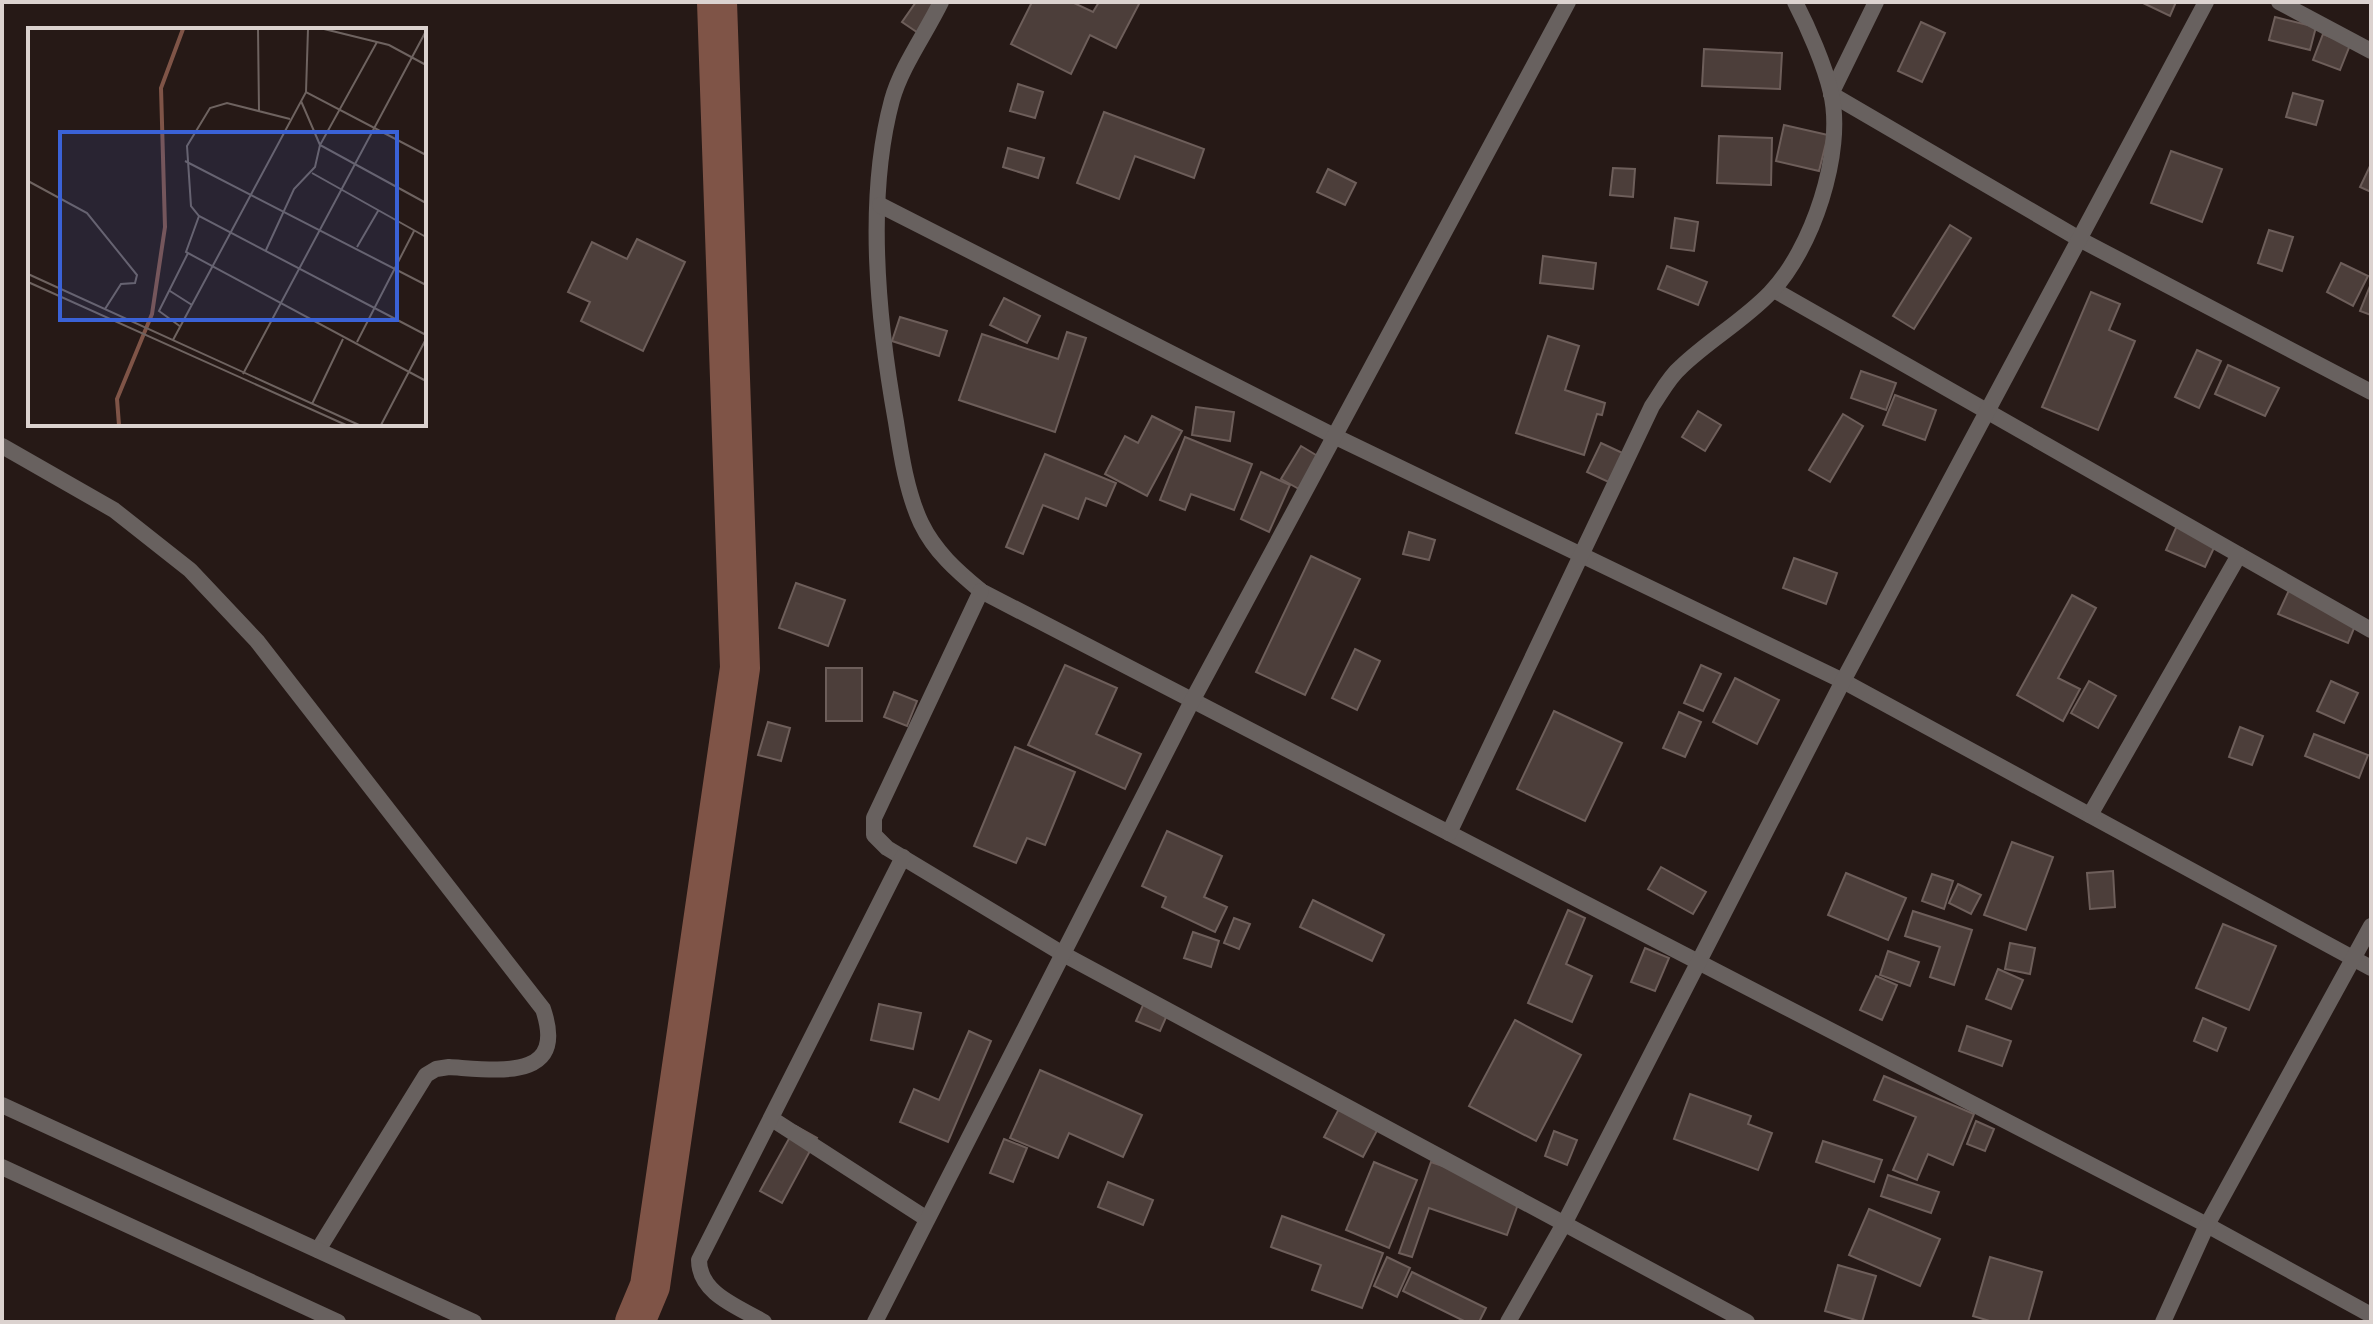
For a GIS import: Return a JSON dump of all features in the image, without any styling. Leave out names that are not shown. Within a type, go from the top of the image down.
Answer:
[{"type":"street","points":[[941,2],[893,99],[876,261],[885,360],[902,461],[921,522],[945,561],[981,591],[2207,1225],[2371,1315]]},
{"type":"street","points":[[875,1322],[1192,701],[1568,2]]},
{"type":"street","points":[[1449,833],[1652,406],[1678,369],[1742,320],[1774,290],[1799,251],[1821,203],[1833,143],[1831,94],[1795,2]]},
{"type":"street","points":[[1831,94],[1876,2]]},
{"type":"street","points":[[1508,1322],[1565,1222],[1843,681],[2206,2]]},
{"type":"street","points":[[2279,2],[2371,51]]},
{"type":"street","points":[[1831,94],[2081,240],[2371,392]]},
{"type":"street","points":[[880,205],[1334,436],[1843,681],[2371,968]]},
{"type":"street","points":[[1774,290],[2371,630]]},
{"type":"street","points":[[2,446],[114,510],[190,570],[257,641],[543,1009],[550,1042],[543,1057],[529,1066],[449,1067],[426,1075],[318,1250]]},
{"type":"street","points":[[2090,815],[2239,555]]},
{"type":"street","points":[[981,591],[874,818],[874,835],[903,857],[1063,954],[1747,1322]]},
{"type":"street","points":[[764,1322],[709,1289],[699,1271],[699,1260],[903,857]]},
{"type":"street","points":[[2163,1322],[2207,1225],[2371,926]]},
{"type":"street","points":[[2,1105],[474,1322]]},
{"type":"street","points":[[772,1119],[927,1219]]},
{"type":"street","points":[[2,1167],[338,1322]]},
{"type":"building","points":[[916,2],[934,2],[924,37],[902,22]]},
{"type":"building","points":[[1032,2],[1072,2],[1093,12],[1099,2],[1140,2],[1116,48],[1090,35],[1071,74],[1011,44]]},
{"type":"building","points":[[2141,2],[2176,2],[2170,16]]},
{"type":"building","points":[[2275,17],[2316,27],[2310,50],[2269,40]]},
{"type":"building","points":[[1921,22],[1945,33],[1922,82],[1898,71]]},
{"type":"building","points":[[2323,34],[2350,45],[2340,70],[2313,60]]},
{"type":"building","points":[[1704,49],[1782,53],[1780,89],[1702,86]]},
{"type":"building","points":[[1018,84],[1043,92],[1035,118],[1010,111]]},
{"type":"building","points":[[2293,93],[2323,101],[2316,125],[2286,117]]},
{"type":"building","points":[[1104,112],[1204,149],[1194,178],[1135,156],[1119,199],[1077,183]]},
{"type":"building","points":[[1784,125],[1828,135],[1819,171],[1776,161]]},
{"type":"building","points":[[1719,136],[1772,138],[1771,185],[1717,183]]},
{"type":"building","points":[[1008,148],[1044,158],[1038,178],[1003,167]]},
{"type":"building","points":[[2171,151],[2222,169],[2202,222],[2151,203]]},
{"type":"building","points":[[2371,164],[2371,192],[2360,187]]},
{"type":"building","points":[[1613,168],[1635,169],[1633,197],[1610,195]]},
{"type":"building","points":[[1328,169],[1356,183],[1345,205],[1317,192]]},
{"type":"building","points":[[1675,218],[1698,222],[1694,251],[1671,248]]},
{"type":"building","points":[[1950,225],[1971,238],[1914,329],[1893,316]]},
{"type":"building","points":[[2269,230],[2293,237],[2282,271],[2258,263]]},
{"type":"building","points":[[637,239],[685,262],[643,351],[581,321],[590,302],[568,292],[592,242],[627,259]]},
{"type":"building","points":[[1543,256],[1596,263],[1593,289],[1540,283]]},
{"type":"building","points":[[2341,263],[2368,276],[2353,306],[2327,292]]},
{"type":"building","points":[[1667,266],[1707,282],[1698,305],[1658,289]]},
{"type":"building","points":[[2371,287],[2371,315],[2360,311]]},
{"type":"building","points":[[2091,292],[2120,304],[2109,330],[2135,341],[2098,430],[2042,407]]},
{"type":"building","points":[[1004,298],[1040,316],[1027,343],[990,325]]},
{"type":"building","points":[[900,317],[947,331],[939,356],[892,341]]},
{"type":"building","points":[[1067,332],[1086,338],[1055,432],[959,400],[982,334],[1058,359]]},
{"type":"building","points":[[1548,336],[1579,346],[1565,390],[1605,403],[1602,415],[1597,414],[1584,455],[1516,433]]},
{"type":"building","points":[[2197,350],[2221,361],[2199,408],[2175,397]]},
{"type":"building","points":[[2228,365],[2279,388],[2265,416],[2215,394]]},
{"type":"building","points":[[1861,371],[1896,383],[1886,410],[1851,398]]},
{"type":"building","points":[[1895,395],[1936,410],[1925,440],[1883,425]]},
{"type":"building","points":[[1196,407],[1234,412],[1230,441],[1192,435]]},
{"type":"building","points":[[1698,411],[1721,425],[1705,451],[1682,437]]},
{"type":"building","points":[[1843,414],[1863,426],[1830,482],[1809,470]]},
{"type":"building","points":[[1152,416],[1182,431],[1147,496],[1105,474],[1125,436],[1138,443]]},
{"type":"building","points":[[1185,437],[1252,464],[1234,510],[1191,494],[1185,510],[1160,500]]},
{"type":"building","points":[[1601,443],[1629,456],[1615,485],[1587,472]]},
{"type":"building","points":[[1301,446],[1326,461],[1306,493],[1281,479]]},
{"type":"building","points":[[1045,454],[1116,483],[1106,506],[1086,498],[1078,519],[1043,505],[1023,554],[1006,547]]},
{"type":"building","points":[[1261,472],[1290,485],[1269,532],[1241,519]]},
{"type":"building","points":[[2180,519],[2219,537],[2205,567],[2166,550]]},
{"type":"building","points":[[1409,532],[1435,540],[1429,560],[1403,554]]},
{"type":"building","points":[[1311,556],[1360,579],[1305,695],[1256,672]]},
{"type":"building","points":[[1794,558],[1837,573],[1826,604],[1783,588]]},
{"type":"building","points":[[796,583],[845,600],[828,646],[779,628]]},
{"type":"building","points":[[2290,588],[2359,616],[2348,643],[2278,614]]},
{"type":"building","points":[[2072,595],[2096,608],[2058,678],[2080,689],[2063,721],[2017,695]]},
{"type":"building","points":[[1355,649],[1380,661],[1357,710],[1332,698]]},
{"type":"building","points":[[1065,665],[1117,688],[1096,734],[1141,754],[1125,789],[1028,745]]},
{"type":"building","points":[[1701,665],[1721,674],[1703,711],[1684,703]]},
{"type":"building","points":[[826,668],[862,668],[862,721],[826,721]]},
{"type":"building","points":[[1735,678],[1779,700],[1757,744],[1713,722]]},
{"type":"building","points":[[2089,681],[2116,696],[2098,728],[2071,713]]},
{"type":"building","points":[[2331,681],[2358,693],[2344,723],[2317,711]]},
{"type":"building","points":[[894,692],[917,701],[907,726],[884,717]]},
{"type":"building","points":[[1554,711],[1622,743],[1585,821],[1517,789]]},
{"type":"building","points":[[1679,712],[1701,722],[1685,757],[1663,748]]},
{"type":"building","points":[[768,722],[790,728],[781,761],[758,755]]},
{"type":"building","points":[[2240,727],[2263,736],[2252,765],[2229,757]]},
{"type":"building","points":[[2314,734],[2368,755],[2359,778],[2305,756]]},
{"type":"building","points":[[1015,747],[1075,772],[1045,845],[1027,838],[1016,863],[974,846]]},
{"type":"building","points":[[1167,831],[1222,856],[1204,897],[1227,907],[1215,932],[1162,907],[1166,897],[1142,886]]},
{"type":"building","points":[[2012,842],[2053,857],[2026,930],[1984,915]]},
{"type":"building","points":[[1661,867],[1706,892],[1693,914],[1648,889]]},
{"type":"building","points":[[2113,871],[2115,907],[2090,909],[2087,873]]},
{"type":"building","points":[[1846,873],[1906,898],[1888,940],[1828,915]]},
{"type":"building","points":[[1932,874],[1953,881],[1944,909],[1922,901]]},
{"type":"building","points":[[1958,884],[1981,895],[1971,914],[1949,903]]},
{"type":"building","points":[[1313,900],[1384,935],[1372,961],[1300,927]]},
{"type":"building","points":[[1568,910],[1585,918],[1566,964],[1592,976],[1572,1022],[1528,1003]]},
{"type":"building","points":[[1913,911],[1972,930],[1954,985],[1930,977],[1940,947],[1905,936]]},
{"type":"building","points":[[1234,918],[1250,924],[1239,949],[1224,943]]},
{"type":"building","points":[[2223,924],[2276,946],[2249,1010],[2196,988]]},
{"type":"building","points":[[1193,932],[1219,941],[1211,967],[1184,958]]},
{"type":"building","points":[[2010,943],[2035,948],[2030,974],[2005,969]]},
{"type":"building","points":[[1645,948],[1669,958],[1655,991],[1631,982]]},
{"type":"building","points":[[1888,951],[1919,962],[1910,986],[1880,975]]},
{"type":"building","points":[[1998,969],[2023,980],[2011,1009],[1986,999]]},
{"type":"building","points":[[1876,976],[1897,985],[1882,1020],[1860,1010]]},
{"type":"building","points":[[1147,996],[1171,1006],[1160,1031],[1136,1021]]},
{"type":"building","points":[[879,1004],[921,1013],[913,1049],[871,1040]]},
{"type":"building","points":[[2203,1018],[2226,1028],[2217,1051],[2194,1041]]},
{"type":"building","points":[[1515,1020],[1581,1055],[1536,1141],[1469,1106]]},
{"type":"building","points":[[1967,1026],[2011,1041],[2002,1066],[1959,1051]]},
{"type":"building","points":[[969,1031],[991,1041],[948,1142],[900,1122],[914,1089],[939,1100]]},
{"type":"building","points":[[1040,1070],[1142,1115],[1123,1157],[1069,1133],[1058,1158],[1010,1138]]},
{"type":"building","points":[[1884,1076],[1974,1114],[1953,1165],[1928,1154],[1917,1180],[1893,1170],[1916,1117],[1874,1100]]},
{"type":"building","points":[[1690,1094],[1751,1116],[1748,1124],[1772,1133],[1758,1170],[1674,1139]]},
{"type":"building","points":[[1341,1105],[1380,1125],[1363,1157],[1324,1137]]},
{"type":"building","points":[[1976,1121],[1994,1129],[1985,1151],[1967,1144]]},
{"type":"building","points":[[796,1126],[817,1138],[782,1203],[760,1191]]},
{"type":"building","points":[[1554,1131],[1577,1140],[1567,1165],[1545,1156]]},
{"type":"building","points":[[1004,1139],[1027,1148],[1013,1182],[990,1173]]},
{"type":"building","points":[[1823,1141],[1882,1160],[1874,1182],[1816,1162]]},
{"type":"building","points":[[1374,1162],[1417,1180],[1389,1248],[1346,1230]]},
{"type":"building","points":[[1431,1162],[1522,1193],[1507,1235],[1429,1208],[1412,1257],[1399,1253]]},
{"type":"building","points":[[1888,1175],[1939,1192],[1931,1213],[1881,1196]]},
{"type":"building","points":[[1108,1182],[1153,1200],[1143,1225],[1098,1207]]},
{"type":"building","points":[[1869,1209],[1940,1239],[1920,1286],[1849,1255]]},
{"type":"building","points":[[1282,1216],[1383,1253],[1362,1308],[1312,1290],[1321,1265],[1271,1247]]},
{"type":"building","points":[[1387,1257],[1410,1268],[1397,1297],[1374,1286]]},
{"type":"building","points":[[1990,1257],[2042,1272],[2028,1322],[1993,1322],[1973,1316]]},
{"type":"building","points":[[1838,1265],[1876,1276],[1862,1322],[1825,1311]]},
{"type":"building","points":[[1412,1272],[1486,1308],[1479,1322],[1466,1322],[1403,1291]]},
{"type":"waterway","points":[[635,1322],[650,1286],[740,668],[717,2]]}]
